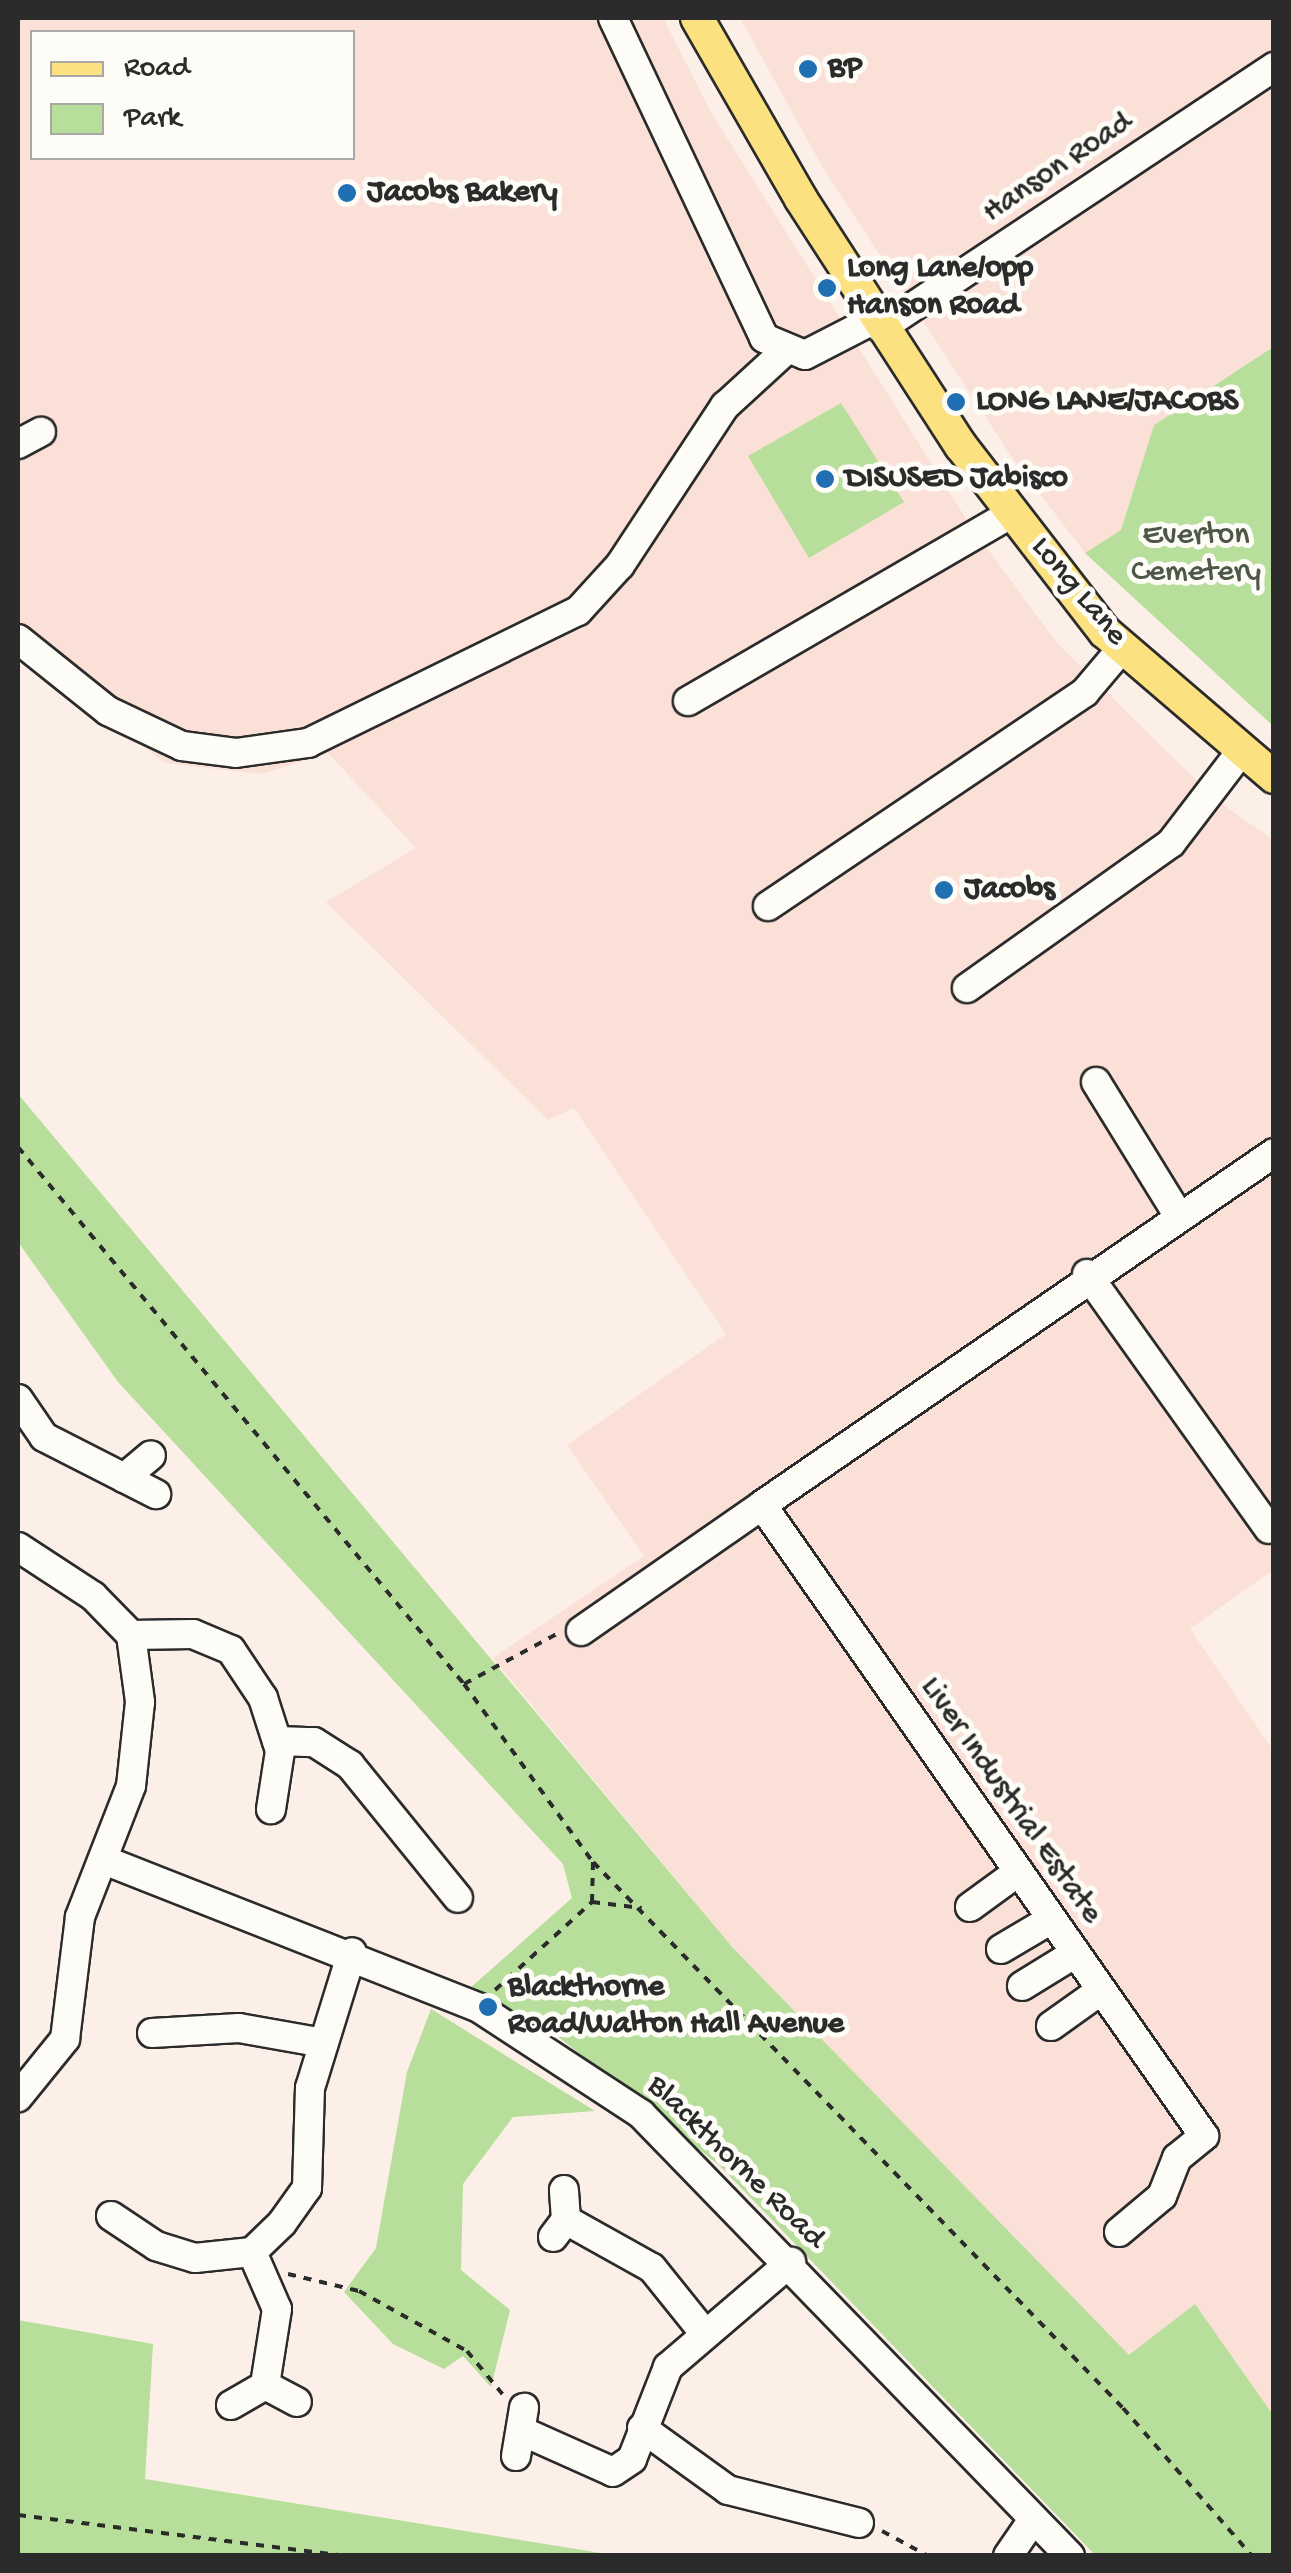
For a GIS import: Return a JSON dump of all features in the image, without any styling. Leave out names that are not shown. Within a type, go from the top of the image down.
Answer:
[{"type":"main road","name":"Long Lane","points":[[697,18],[878,324],[1012,513],[1123,647],[1274,777]]},
{"type":"street","points":[[18,639],[108,711],[182,746],[236,753],[308,744],[578,611],[620,565],[725,406],[784,352],[755,320],[613,18]]},
{"type":"street","name":"Hanson Road","points":[[784,352],[816,352],[878,324],[1274,66]]},
{"type":"street","points":[[688,701],[1012,513]]},
{"type":"street","points":[[768,906],[1085,692],[1123,647]]},
{"type":"street","points":[[966,988],[1172,843],[1242,750]]},
{"type":"street","points":[[1096,1082],[1178,1216]]},
{"type":"street","points":[[581,1630],[1088,1274],[1274,1153]]},
{"type":"street","points":[[1088,1274],[1269,1529]]},
{"type":"street","points":[[22,1414],[44,1438],[156,1494]]},
{"type":"street","points":[[124,1478],[150,1456]]},
{"type":"street","name":"Liver Industrial Estate","points":[[762,1505],[1204,2136],[1177,2158],[1162,2196],[1119,2232]]},
{"type":"street","points":[[18,1547],[93,1596],[131,1636],[140,1702],[131,1786],[109,1862],[80,1917],[65,2039],[18,2096]]},
{"type":"street","points":[[131,1636],[193,1634],[230,1650],[277,1740],[270,1808]]},
{"type":"street","points":[[277,1740],[314,1742],[350,1766],[458,1898]]},
{"type":"street","name":"Blackthorne Road","points":[[109,1862],[352,1952],[480,2008],[641,2114],[791,2262],[1032,2522],[1070,2556]]},
{"type":"street","points":[[970,1906],[1018,1872]]},
{"type":"street","points":[[1002,1949],[1050,1920]]},
{"type":"street","points":[[256,2260],[307,2188],[310,2088],[352,1952]]},
{"type":"street","points":[[1022,1986],[1074,1954]]},
{"type":"street","points":[[1051,2026],[1100,1990]]},
{"type":"street","points":[[152,2033],[239,2028],[324,2042]]},
{"type":"street","points":[[564,2190],[559,2229],[652,2268],[705,2334]]},
{"type":"street","points":[[112,2216],[156,2246],[195,2258],[256,2260]]},
{"type":"street","points":[[231,2405],[265,2385],[278,2308],[256,2260]]},
{"type":"street","points":[[522,2432],[613,2472],[632,2460],[668,2367],[791,2262]]},
{"type":"street","points":[[265,2385],[297,2402]]},
{"type":"street","points":[[642,2428],[728,2490],[860,2523]]},
{"type":"street","points":[[1008,2556],[1032,2522]]},
{"type":"path","points":[[18,1147],[464,1684],[593,1862],[642,1908],[1124,2408],[1252,2556]]},
{"type":"path","points":[[464,1684],[548,1632],[581,1630]]},
{"type":"path","points":[[480,2008],[592,1902],[593,1862]]},
{"type":"path","points":[[592,1902],[642,1908]]},
{"type":"path","points":[[256,2260],[359,2290],[468,2350],[509,2403],[522,2432]]},
{"type":"path","points":[[18,2515],[346,2556]]},
{"type":"path","points":[[860,2523],[928,2556]]},
{"type":"shaded area","points":[[18,18],[663,18],[712,114],[970,525],[1057,643],[1215,799],[1273,840],[1273,1570],[1190,1629],[1273,1750],[1273,2415],[1195,2304],[1129,2356],[733,1948],[493,1658],[644,1556],[567,1445],[726,1334],[574,1108],[548,1120],[326,902],[416,848],[328,753],[261,774],[165,763],[18,650]]},
{"type":"shaded area","points":[[740,18],[1273,18],[1273,347],[1154,425],[1121,530],[1085,553],[1009,453],[823,168]]},
{"type":"green space","name":"Everton Cemetery","points":[[1273,347],[1273,726],[1085,553],[1121,530],[1154,425]]},
{"type":"green space","name":"DISUSED Jabisco","points":[[841,403],[904,502],[809,558],[748,456]]},
{"type":"green space","points":[[18,1094],[733,1948],[1129,2355],[1195,2304],[1273,2415],[1273,2555],[1095,2555],[720,2166],[556,2035],[469,1989],[572,1898],[563,1864],[118,1382],[18,1242]]},
{"type":"green space","points":[[431,2009],[595,2111],[513,2117],[463,2184],[461,2270],[510,2310],[491,2387],[463,2356],[444,2369],[393,2344],[344,2292],[376,2248],[407,2072]]},
{"type":"green space","points":[[18,2320],[153,2344],[145,2479],[613,2555],[18,2555]]},
{"type":"place","name":"BP","points":[[808,69]]},
{"type":"place","name":"Jacobs Bakery","points":[[347,193]]},
{"type":"place","name":"Long Lane/opp Hanson Road","points":[[827,288]]},
{"type":"place","name":"LONG LANE/JACOBS","points":[[956,402]]},
{"type":"place","name":"DISUSED Jabisco","points":[[825,479]]},
{"type":"place","name":"Jacobs","points":[[944,890]]},
{"type":"place","name":"Blackthorne Road/Walton Hall Avenue","points":[[488,2007]]}]
